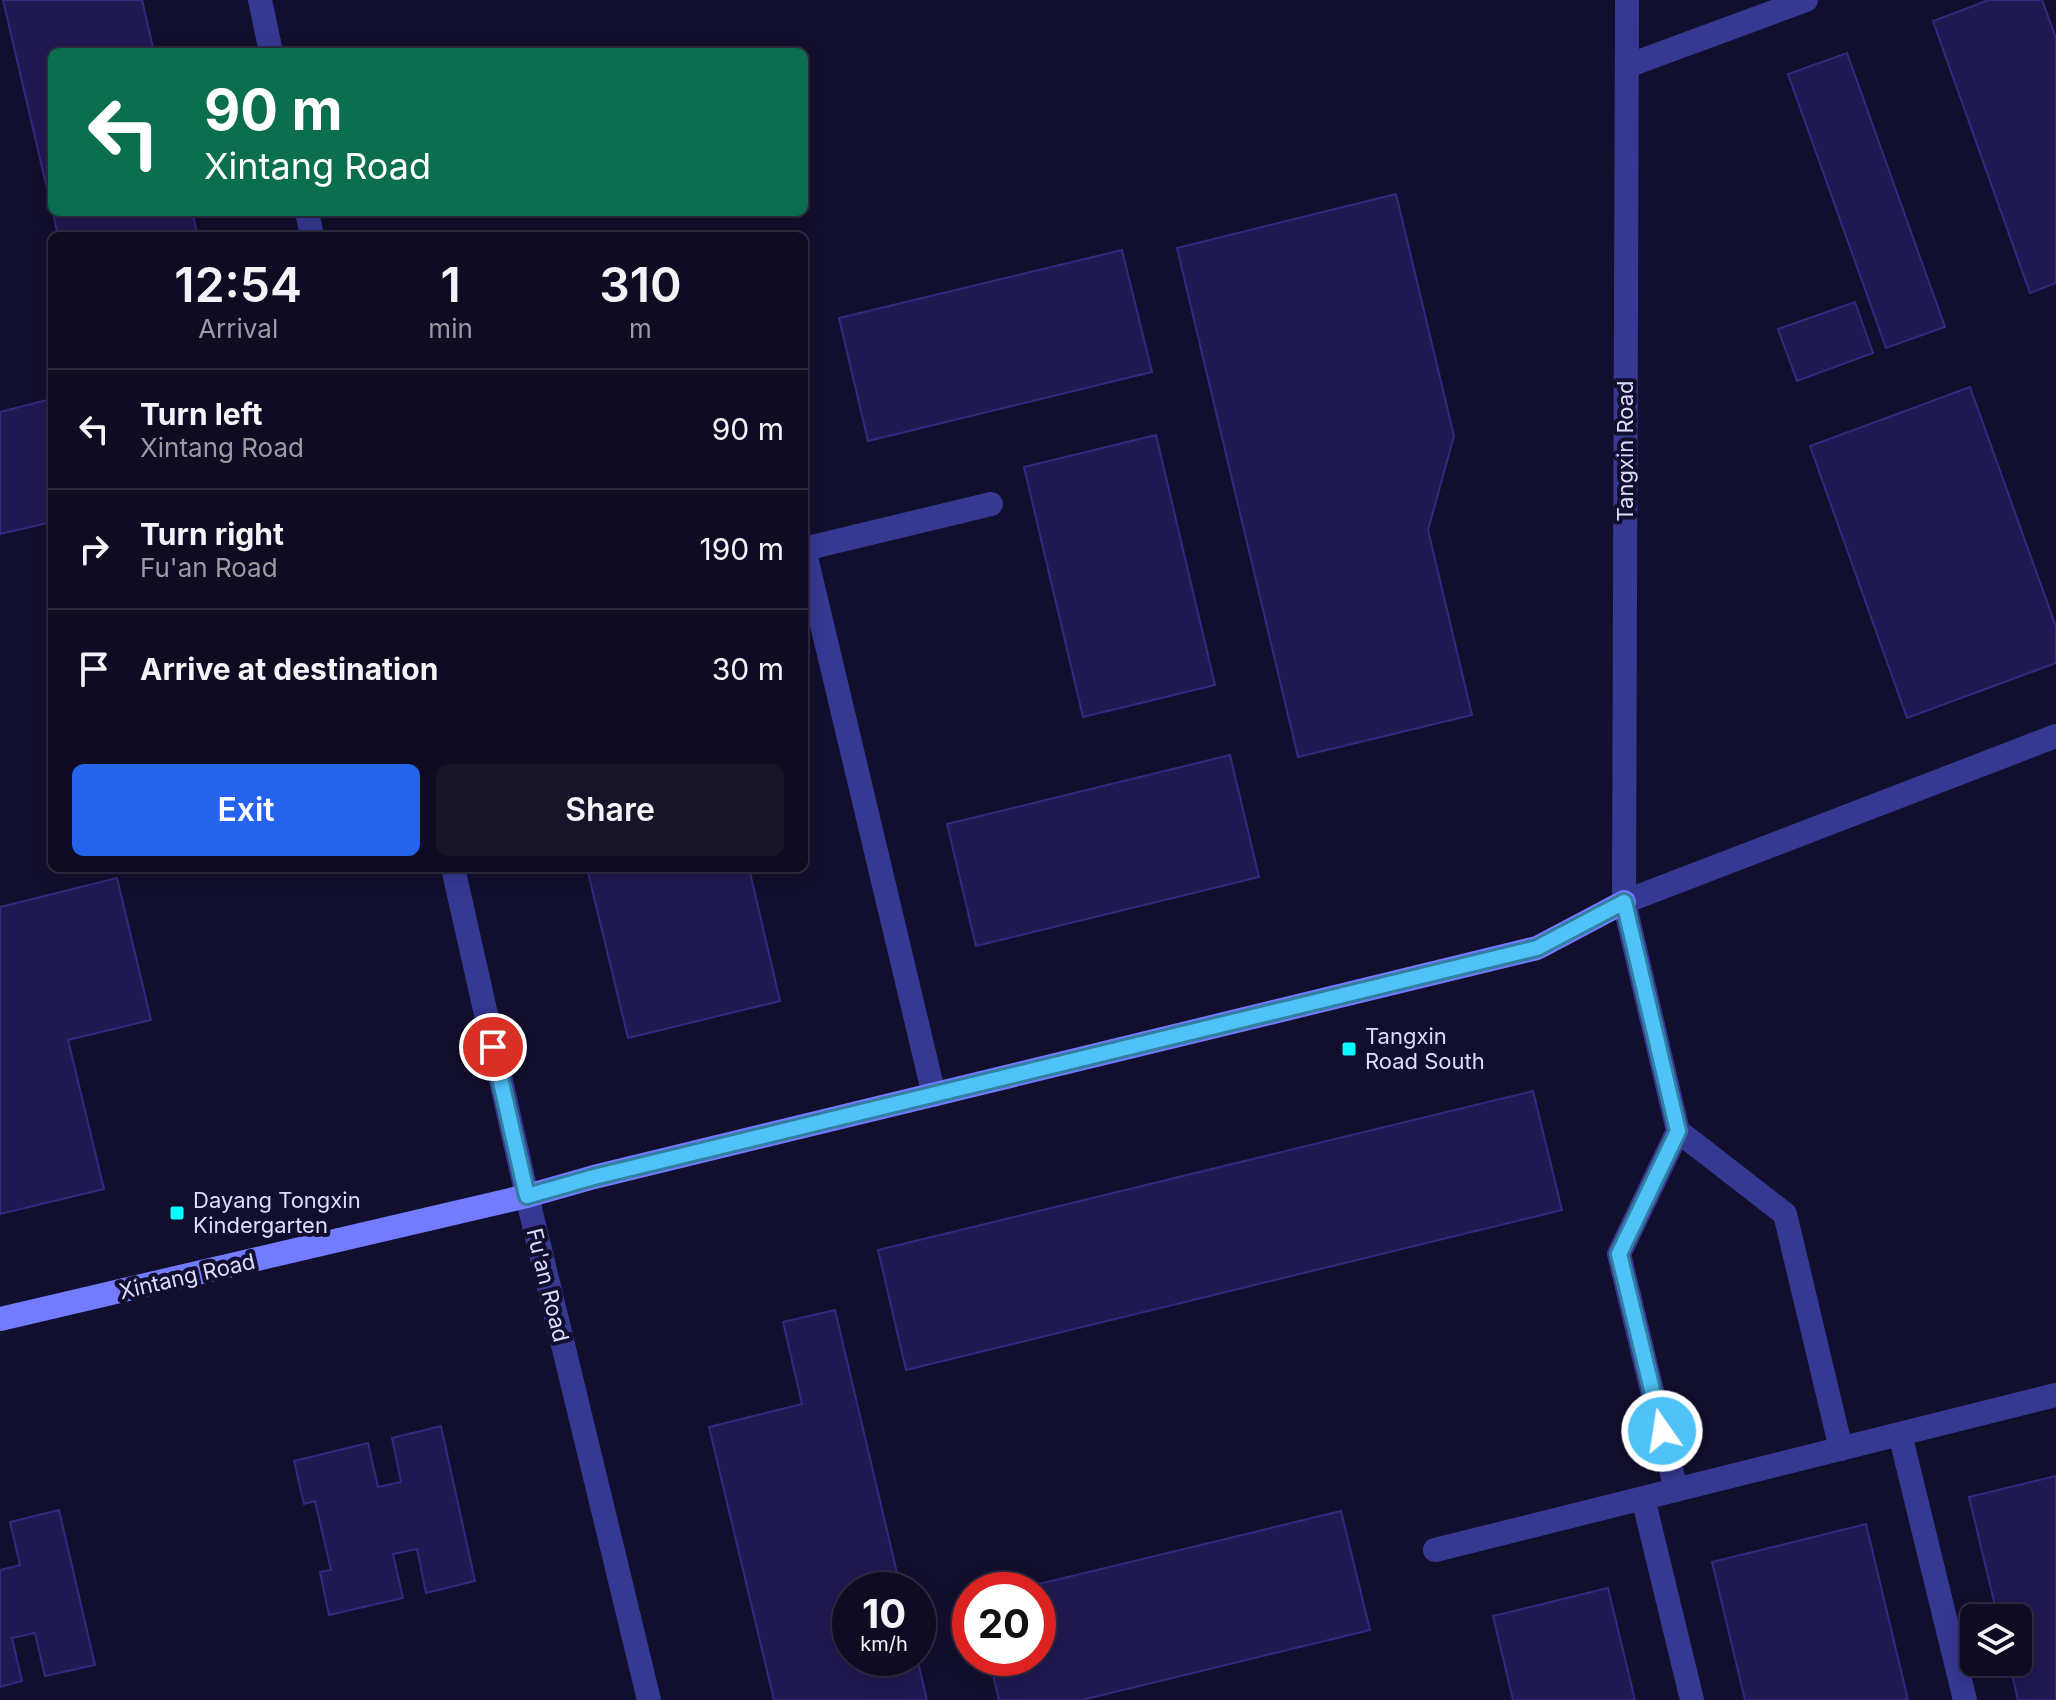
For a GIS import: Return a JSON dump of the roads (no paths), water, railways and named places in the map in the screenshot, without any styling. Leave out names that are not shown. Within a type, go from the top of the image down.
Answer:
[{"type":"street","points":[[260,0],[270,48]]},
{"type":"street","name":"Tangxin Road","points":[[1627,0],[1624,902],[1678,1131]]},
{"type":"street","points":[[1627,66],[1806,0]]},
{"type":"street","points":[[808,548],[991,504]]},
{"type":"street","points":[[808,566],[934,1095]]},
{"type":"street","points":[[1624,902],[2056,736]]},
{"type":"street","name":"Fu'an Road","points":[[454,872],[527,1196],[649,1700]]},
{"type":"street","name":"Xintang Road","points":[[0,1319],[527,1196],[594,1177],[1537,948],[1624,902]]},
{"type":"street","points":[[1676,1490],[1619,1254],[1678,1131],[1785,1214],[1841,1449]]},
{"type":"street","points":[[1435,1550],[2056,1395]]},
{"type":"street","points":[[1900,1434],[1965,1700]]},
{"type":"street","points":[[1643,1498],[1692,1700]]},
{"type":"place","name":"Tangxin Road South","points":[[1349,1049]]},
{"type":"place","name":"Dayang Tongxin Kindergarten","points":[[177,1213]]}]
